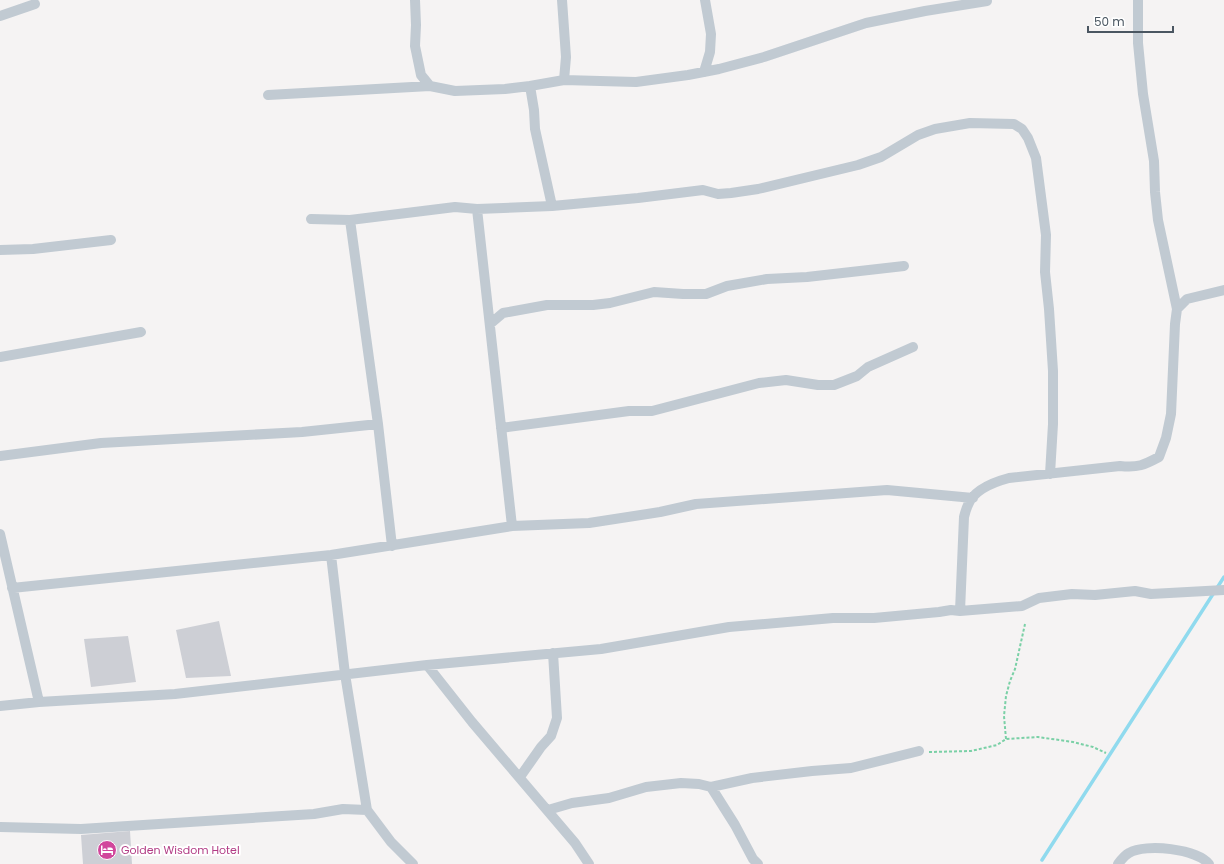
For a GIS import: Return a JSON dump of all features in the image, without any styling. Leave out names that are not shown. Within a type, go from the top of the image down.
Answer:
[{"type":"street","points":[[415,0],[415,46],[421,75],[430,86]]},
{"type":"street","points":[[562,0],[566,57],[564,80]]},
{"type":"street","points":[[704,72],[710,52],[711,34],[705,0]]},
{"type":"street","points":[[960,611],[964,517],[968,504],[977,493],[993,482],[1008,478],[1120,466],[1134,467],[1146,464],[1159,457],[1166,438],[1171,414],[1177,309],[1158,220],[1154,161],[1143,94],[1138,43],[1138,0]]},
{"type":"street","points":[[268,95],[430,86],[455,90],[505,89],[564,80],[636,82],[704,72],[764,57],[866,23],[925,11],[988,1]]},
{"type":"street","points":[[0,16],[35,4]]},
{"type":"street","points":[[530,86],[534,110],[535,129],[552,206]]},
{"type":"street","points":[[311,219],[350,220],[455,207],[477,209],[552,206],[703,190],[718,194],[758,189],[858,165],[881,157],[918,135],[935,129],[970,123],[1014,124],[1022,130],[1036,158],[1046,235],[1045,272],[1053,371],[1053,424],[1050,474]]},
{"type":"street","points":[[477,209],[512,526]]},
{"type":"street","points":[[350,220],[378,424],[392,546]]},
{"type":"street","points":[[0,250],[33,249],[111,240]]},
{"type":"street","points":[[490,324],[503,313],[547,305],[593,305],[610,303],[654,292],[706,294],[727,286],[767,279],[807,277],[904,266]]},
{"type":"street","points":[[1177,309],[1187,298],[1224,290]]},
{"type":"street","points":[[0,357],[141,332]]},
{"type":"street","points":[[501,428],[629,411],[652,411],[759,383],[786,380],[834,385],[857,376],[868,367],[913,347]]},
{"type":"street","points":[[0,456],[101,443],[302,432],[378,424]]},
{"type":"street","points":[[12,588],[331,555],[512,526],[589,523],[660,512],[696,504],[887,490],[973,498]]},
{"type":"street","points":[[0,534],[39,702]]},
{"type":"street","points":[[331,555],[345,674],[367,810],[391,842],[413,864]]},
{"type":"street","points":[[0,706],[39,702],[175,694],[427,665],[601,649],[729,627],[833,618],[874,618],[951,610],[960,611],[1022,606],[1039,598],[1072,594],[1095,595],[1135,591],[1150,594],[1224,590]]},
{"type":"street","points":[[520,777],[541,747],[551,736],[557,718],[554,653]]},
{"type":"street","points":[[427,665],[472,722],[575,843],[587,863]]},
{"type":"street","points":[[548,810],[572,803],[609,798],[646,787],[681,783],[699,784],[711,787],[752,778],[851,768],[917,752]]},
{"type":"street","points":[[711,787],[735,825],[753,859],[758,864]]},
{"type":"street","points":[[0,827],[81,829],[314,814],[343,809],[367,810]]},
{"type":"street","points":[[1118,864],[1130,852],[1145,849],[1175,849],[1190,853],[1207,861],[1209,864]]},
{"type":"path","points":[[1006,739],[1004,716],[1006,696],[1018,657],[1025,624]]},
{"type":"path","points":[[917,752],[970,752],[997,745],[1006,739],[1038,737],[1073,742],[1093,747],[1106,753]]},
{"type":"building","points":[[219,621],[231,676],[186,678],[176,630]]},
{"type":"building","points":[[128,636],[136,682],[91,687],[84,639]]},
{"type":"building","name":"Golden Wisdom Hotel","points":[[130,831],[132,864],[83,864],[81,835]]},
{"type":"waterway","points":[[1042,860],[1224,577]]},
{"type":"place","name":"Golden Wisdom Hotel","points":[[107,850]]}]
